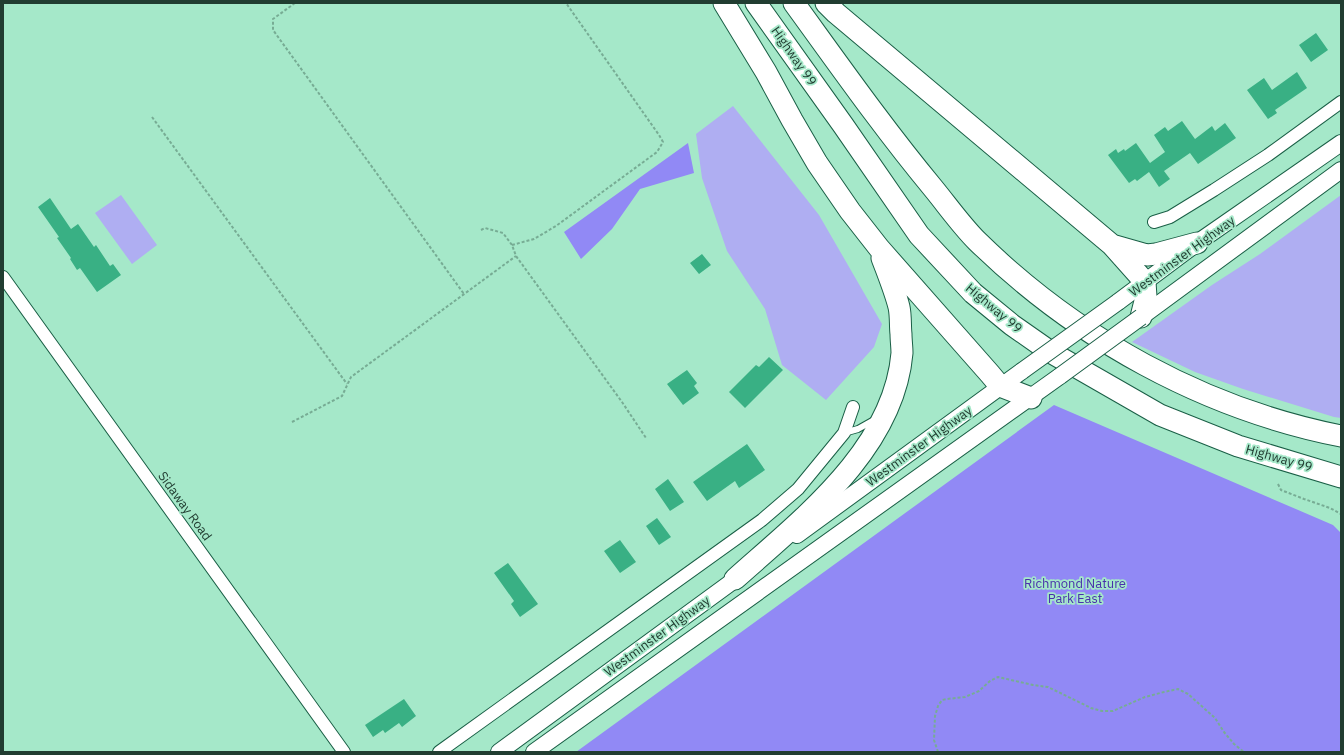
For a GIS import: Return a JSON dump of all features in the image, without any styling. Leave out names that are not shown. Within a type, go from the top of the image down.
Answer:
[{"type":"highway","points":[[724,3],[766,72],[817,163],[850,211],[879,248],[1000,386],[1039,392]]},
{"type":"highway","name":"Highway 99","points":[[756,3],[919,235],[973,293],[1012,325],[1052,353],[1160,415],[1238,446],[1341,477]]},
{"type":"highway","points":[[794,3],[912,163],[976,240],[1027,286],[1076,323],[1121,352],[1172,379],[1241,408],[1313,430],[1341,436]]},
{"type":"highway","points":[[826,3],[1112,245],[1145,282],[1146,297],[1141,317]]},
{"type":"highway","points":[[1112,245],[1147,255],[1197,244]]},
{"type":"highway","points":[[735,579],[833,489],[849,471],[870,440],[884,414],[896,386],[902,352],[900,308],[879,248]]},
{"type":"main road","name":"Westminster Highway","points":[[499,752],[1000,386],[1197,244],[1341,143]]},
{"type":"main road","name":"Westminster Highway","points":[[534,752],[1039,392],[1341,170]]},
{"type":"street","points":[[1154,222],[1170,217],[1214,190],[1268,155],[1341,102]]},
{"type":"street","name":"Sidaway Road","points":[[3,277],[344,752]]},
{"type":"street","points":[[439,752],[762,520],[798,489],[844,433],[853,407]]},
{"type":"lane","points":[[844,433],[858,429],[884,414]]},
{"type":"path","points":[[295,3],[273,19],[273,30],[464,294]]},
{"type":"path","points":[[512,246],[534,239],[556,226],[657,152],[663,142],[566,3]]},
{"type":"path","points":[[152,117],[347,384]]},
{"type":"path","points":[[481,230],[485,228],[503,233],[512,246],[516,256],[622,402],[646,438]]},
{"type":"path","points":[[292,422],[342,396],[351,377],[516,256]]},
{"type":"path","points":[[1278,484],[1281,490],[1304,500],[1330,508],[1341,514]]},
{"type":"path","points":[[938,752],[934,740],[935,716],[938,706],[942,700],[946,698],[965,698],[979,691],[990,681],[998,677],[1048,687],[1091,708],[1102,711],[1113,711],[1146,697],[1178,689],[1188,694],[1215,718],[1234,744],[1244,752]]},
{"type":"shaded area","points":[[733,106],[819,215],[882,324],[874,347],[826,400],[782,365],[765,309],[727,251],[702,178],[696,134]]},
{"type":"shaded area","points":[[121,195],[157,245],[132,264],[95,213]]},
{"type":"shaded area","points":[[1341,195],[1341,418],[1243,389],[1195,372],[1132,342],[1212,285],[1260,254]]},
{"type":"green space","points":[[688,143],[694,173],[640,189],[612,229],[581,259],[564,232]]},
{"type":"green space","name":"Richmond Nature Park East","points":[[1054,405],[1333,525],[1341,533],[1341,752],[576,752]]},
{"type":"building","points":[[1316,33],[1328,50],[1311,62],[1299,45]]},
{"type":"building","points":[[1297,72],[1307,88],[1275,110],[1277,113],[1268,119],[1247,90],[1264,78],[1272,90]]},
{"type":"building","points":[[1182,121],[1195,139],[1212,126],[1215,131],[1225,123],[1236,138],[1198,164],[1190,153],[1164,171],[1170,179],[1159,187],[1149,172],[1137,181],[1135,179],[1129,183],[1108,155],[1116,149],[1118,153],[1124,149],[1125,151],[1136,143],[1150,163],[1165,152],[1154,135],[1165,127],[1168,131]]},
{"type":"building","points":[[50,198],[71,229],[78,224],[94,247],[96,245],[110,266],[113,264],[121,275],[97,292],[80,268],[77,270],[70,259],[71,258],[57,238],[59,237],[38,207]]},
{"type":"building","points":[[702,254],[711,265],[699,274],[690,263]]},
{"type":"building","points":[[769,357],[783,370],[745,408],[729,392],[756,365],[759,367]]},
{"type":"building","points":[[687,370],[697,383],[694,386],[699,393],[683,405],[667,384]]},
{"type":"building","points":[[747,444],[765,470],[739,488],[735,481],[707,501],[693,482]]},
{"type":"building","points":[[668,479],[684,502],[670,511],[655,489]]},
{"type":"building","points":[[657,518],[671,537],[659,545],[646,526]]},
{"type":"building","points":[[620,540],[636,562],[620,573],[604,551]]},
{"type":"building","points":[[508,563],[538,604],[520,617],[511,604],[514,601],[494,573]]},
{"type":"building","points":[[404,699],[416,716],[402,727],[399,723],[385,733],[383,730],[373,737],[365,725]]}]
